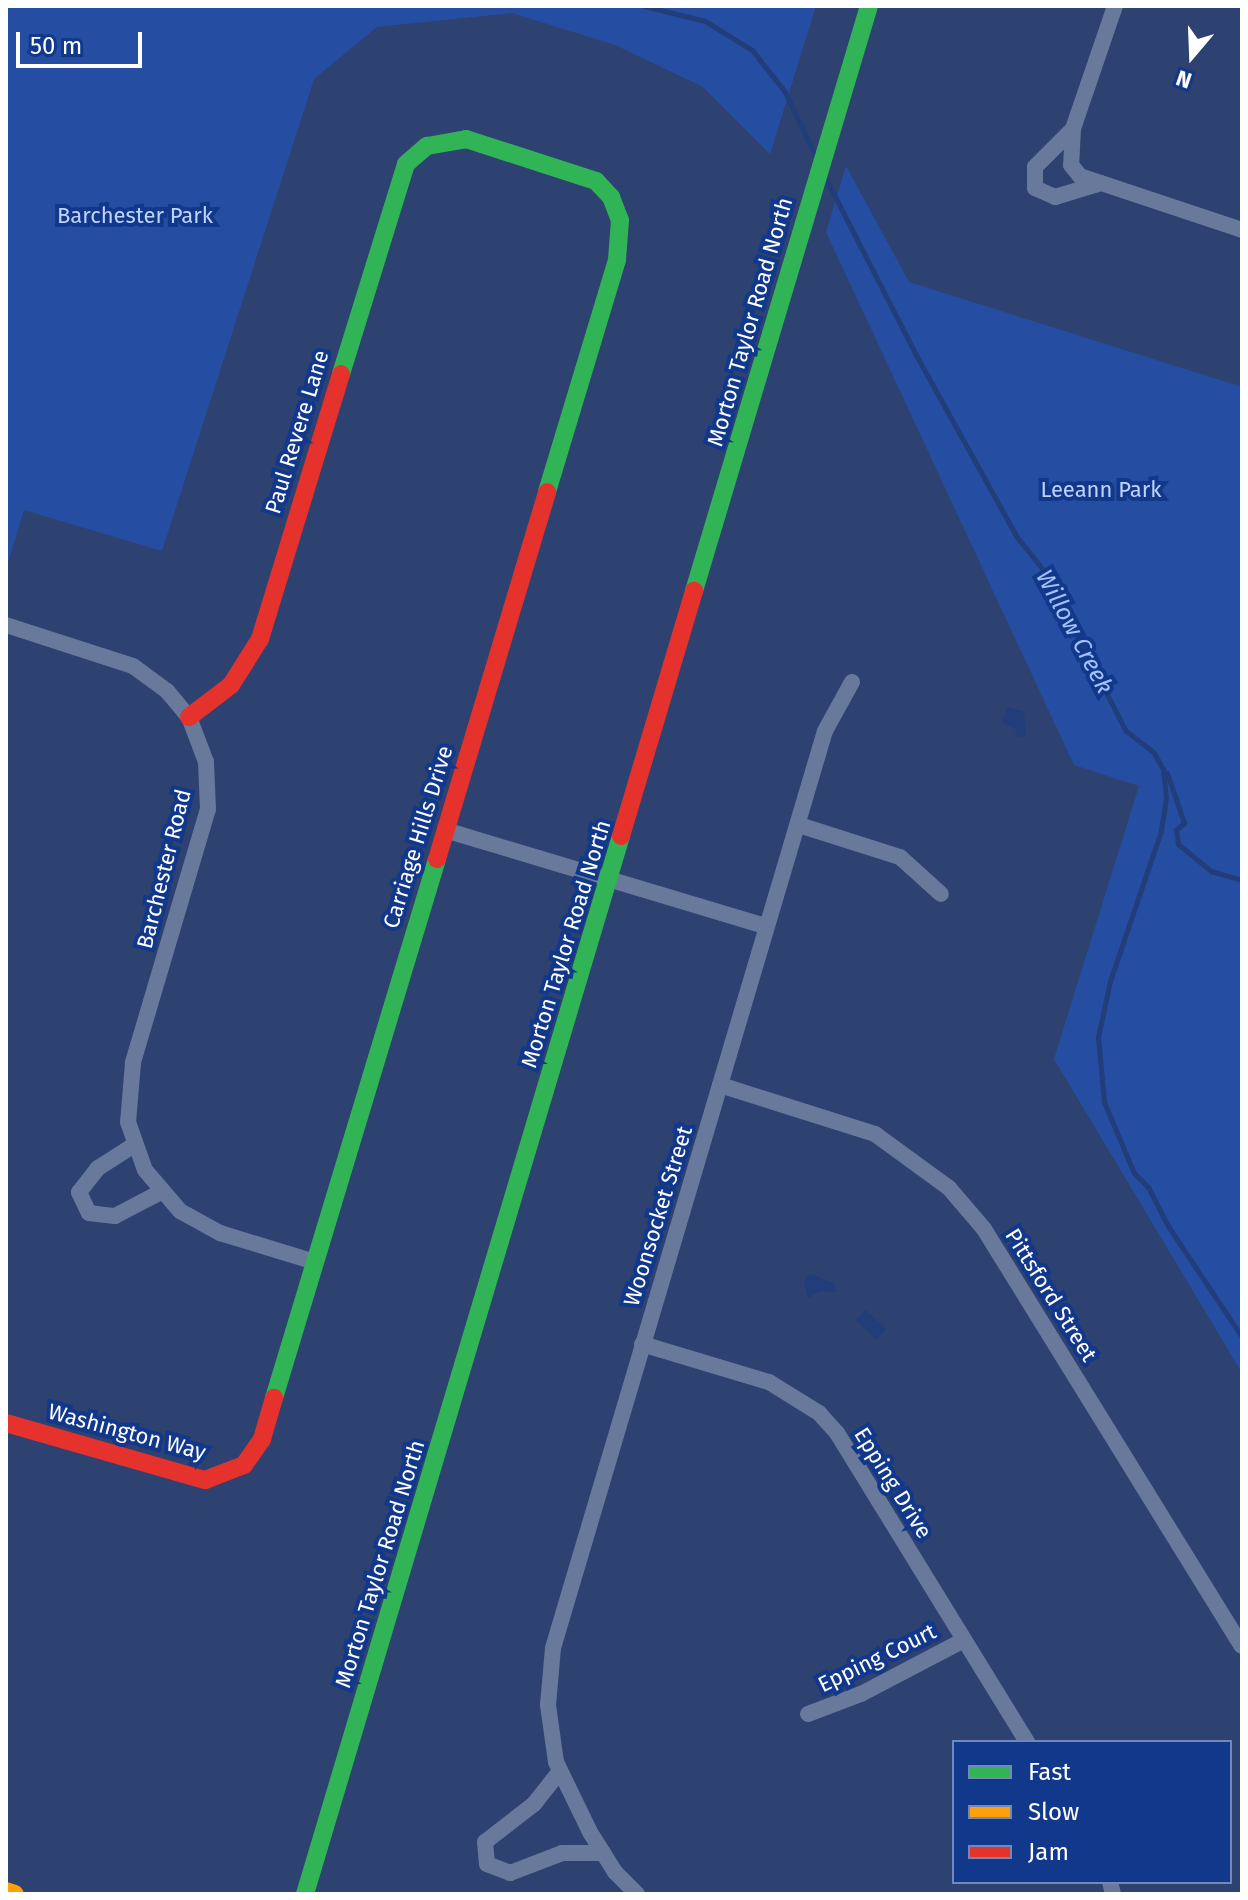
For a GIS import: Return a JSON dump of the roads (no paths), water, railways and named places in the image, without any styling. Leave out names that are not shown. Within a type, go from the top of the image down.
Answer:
[{"type":"street","name":"Morton Taylor Road North","points":[[305,1894],[869,6]]},
{"type":"street","points":[[1115,6],[1073,129],[1071,165],[1080,176],[1242,230]]},
{"type":"street","points":[[1073,129],[1035,167],[1035,188],[1055,197],[1101,183]]},
{"type":"street","name":"Carriage Hills Drive","points":[[235,1472],[262,1439],[617,260],[622,232],[615,206],[587,176],[466,139],[427,146]]},
{"type":"street","name":"Paul Revere Lane","points":[[189,717],[231,685],[260,639],[396,189],[406,164],[427,146]]},
{"type":"street","name":"Barchester Road","points":[[7,630],[133,666],[167,691],[189,717],[206,762],[208,809],[133,1063],[127,1110],[134,1145],[161,1192],[200,1224],[315,1262]]},
{"type":"street","name":"Woonsocket Street","points":[[637,1894],[603,1853],[560,1771],[548,1705],[553,1648],[825,731],[852,682]]},
{"type":"street","points":[[799,825],[900,857],[941,894]]},
{"type":"street","points":[[445,830],[765,926]]},
{"type":"street","name":"Pittsford Street","points":[[720,1085],[875,1134],[949,1188],[984,1229],[1242,1646]]},
{"type":"street","points":[[134,1145],[98,1168],[79,1192],[89,1213],[115,1216],[161,1192]]},
{"type":"street","name":"Epping Drive","points":[[642,1344],[769,1382],[819,1413],[837,1433],[1026,1740]]},
{"type":"street","name":"Washington Way","points":[[6,1423],[192,1479],[235,1472]]},
{"type":"street","name":"Epping Court","points":[[808,1714],[861,1694],[964,1640]]},
{"type":"street","points":[[560,1771],[534,1804],[485,1842],[487,1864],[510,1873],[562,1853],[603,1853]]},
{"type":"street","points":[[6,1891],[15,1894]]},
{"type":"waterway","name":"Willow Creek","points":[[644,6],[705,21],[752,50],[785,92],[817,159]]},
{"type":"waterway","name":"Willow Creek","points":[[826,179],[916,355],[1017,537],[1045,572],[1125,730],[1154,753],[1163,769],[1166,798],[1161,831],[1110,981],[1098,1037],[1104,1102],[1134,1173],[1148,1187],[1168,1226],[1242,1337]]},
{"type":"waterway","points":[[1167,773],[1184,823],[1176,830],[1178,844],[1211,871],[1242,880]]},
{"type":"park label","name":"Barchester Park","points":[[135,216]]},
{"type":"park label","name":"Leeann Park","points":[[1101,490]]}]
